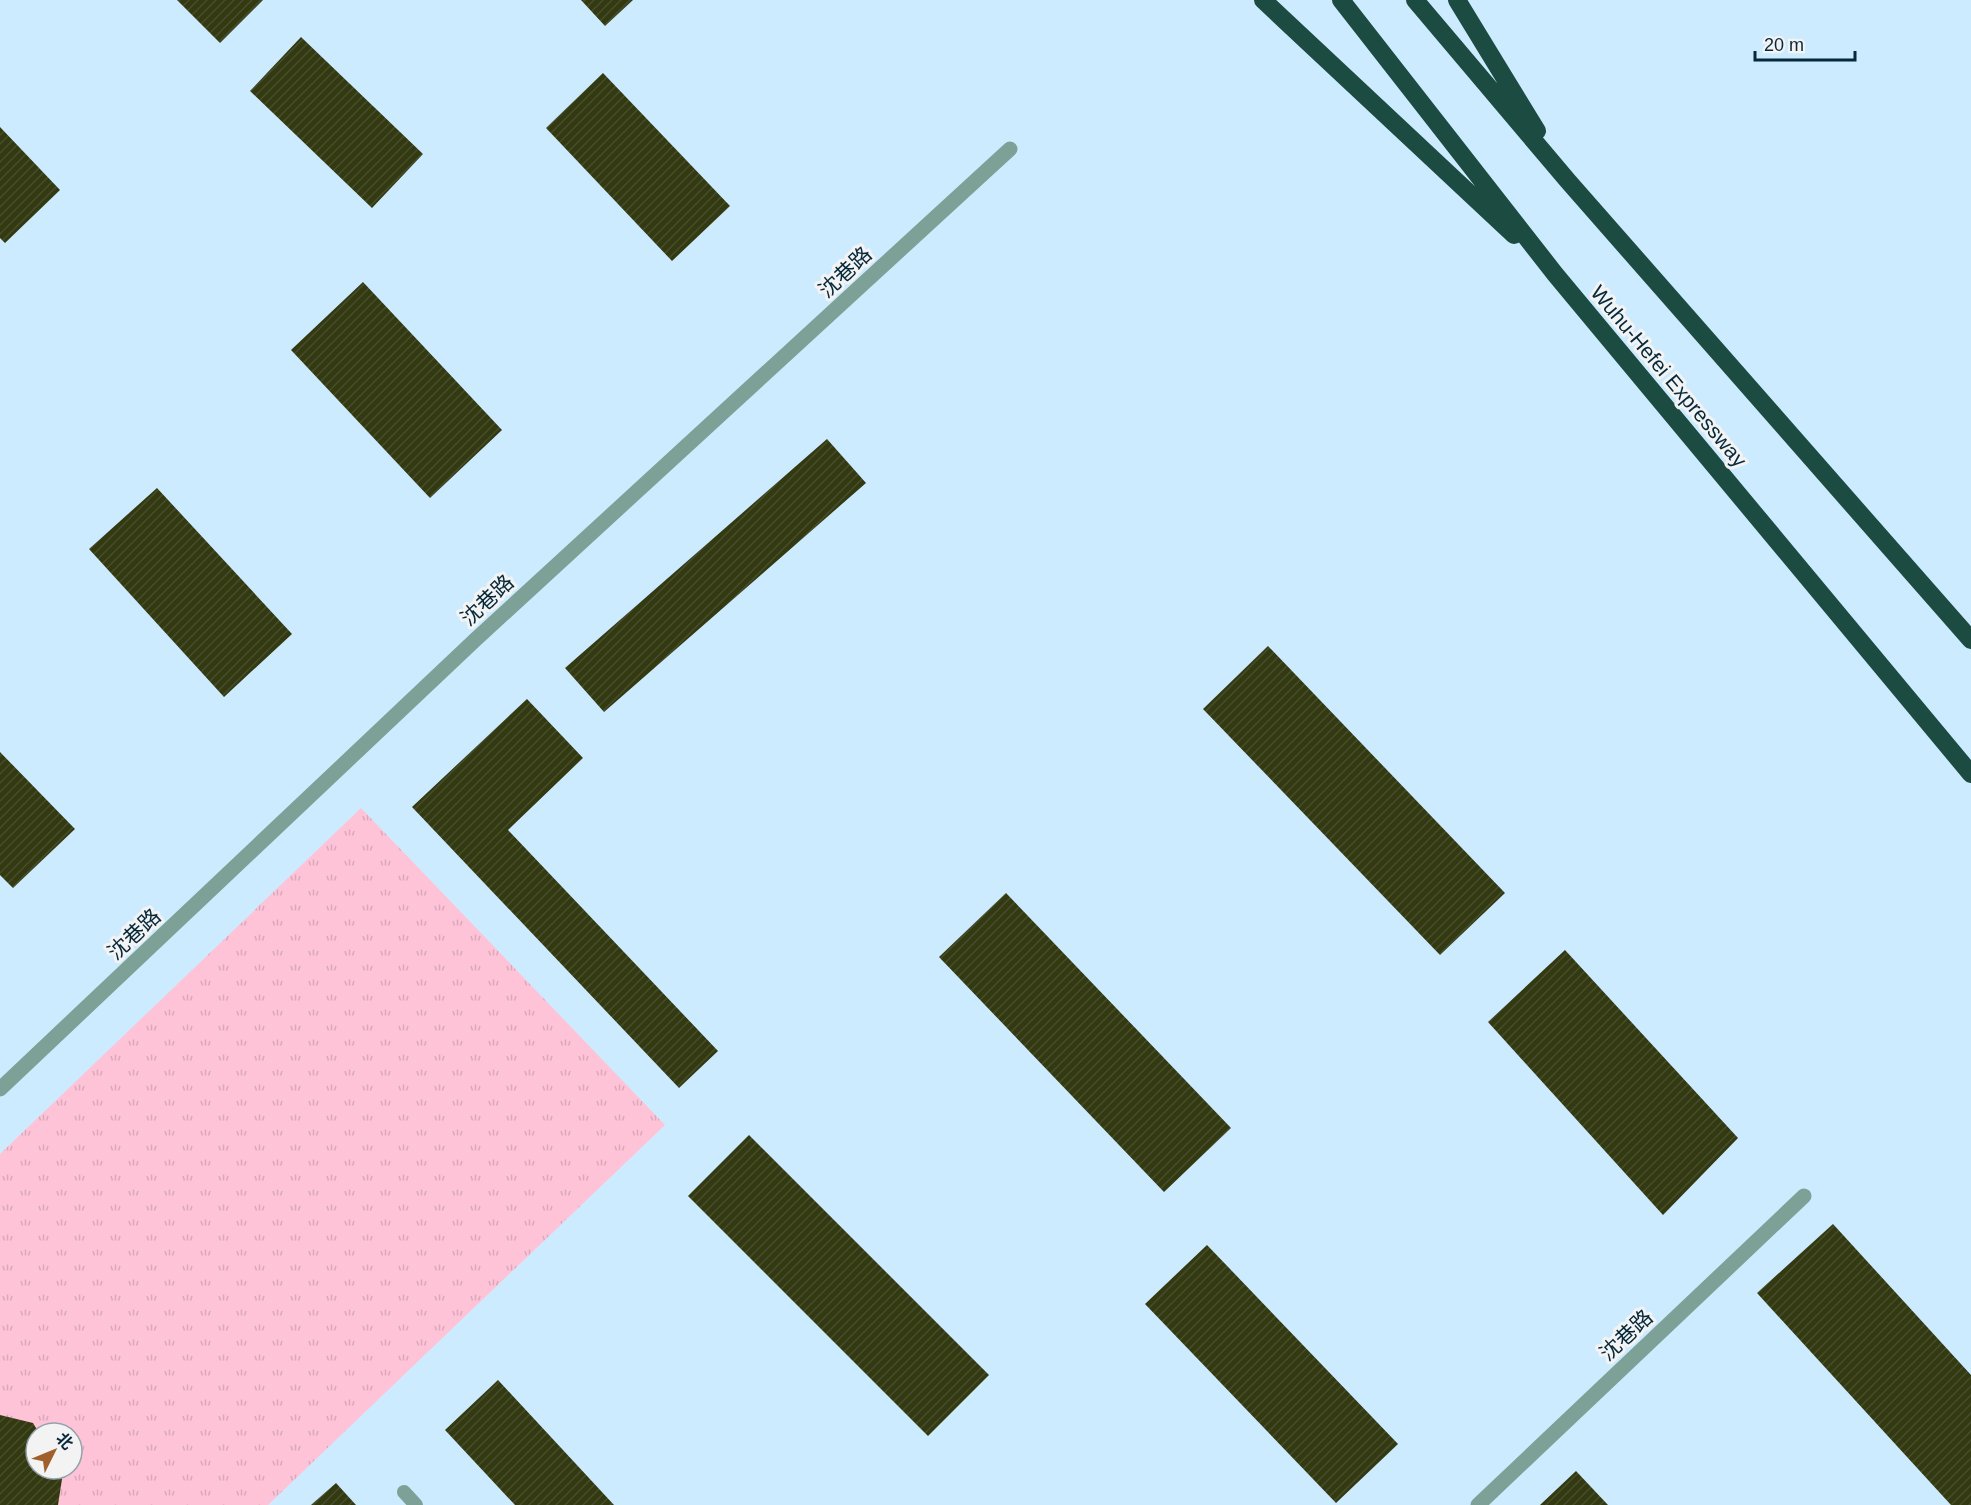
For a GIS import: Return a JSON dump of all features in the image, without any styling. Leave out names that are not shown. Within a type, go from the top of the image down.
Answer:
[{"type":"highway","points":[[1263,0],[1556,274]]},
{"type":"highway","name":"Wuhu-Hefei Expressway","points":[[1341,0],[1556,274],[1971,774]]},
{"type":"highway","points":[[1415,0],[1568,181],[1971,640]]},
{"type":"highway","points":[[1457,0],[1568,181]]},
{"type":"street","name":"沈巷路","points":[[0,1089],[475,640],[1010,150]]},
{"type":"street","name":"沈巷路","points":[[1478,1505],[1804,1196]]},
{"type":"lane","points":[[404,1492],[416,1505]]},
{"type":"green space","points":[[361,808],[665,1125],[268,1505],[0,1505],[0,1154]]},
{"type":"building","points":[[177,0],[263,0],[220,43]]},
{"type":"building","points":[[581,0],[633,0],[605,26]]},
{"type":"building","points":[[301,37],[423,154],[372,208],[250,91]]},
{"type":"building","points":[[603,73],[730,206],[672,261],[546,128]]},
{"type":"building","points":[[0,127],[60,190],[5,243],[0,238]]},
{"type":"building","points":[[363,282],[502,430],[430,498],[291,350]]},
{"type":"building","points":[[827,439],[866,483],[604,712],[565,668]]},
{"type":"building","points":[[157,488],[292,634],[224,697],[89,549]]},
{"type":"building","points":[[1268,646],[1505,893],[1440,955],[1203,709]]},
{"type":"building","points":[[527,699],[583,758],[508,830],[718,1051],[679,1088],[412,807]]},
{"type":"building","points":[[0,752],[75,829],[13,888],[0,875]]},
{"type":"building","points":[[1006,893],[1231,1128],[1164,1192],[939,957]]},
{"type":"building","points":[[1565,950],[1738,1138],[1663,1215],[1488,1022]]},
{"type":"building","points":[[749,1135],[989,1375],[928,1436],[688,1196]]},
{"type":"building","points":[[1833,1224],[1971,1375],[1971,1505],[1951,1505],[1757,1293]]},
{"type":"building","points":[[1207,1245],[1398,1444],[1336,1503],[1145,1304]]},
{"type":"building","points":[[498,1380],[614,1505],[515,1505],[445,1430]]},
{"type":"building","points":[[0,1415],[25,1421],[24,1481],[62,1481],[58,1505],[0,1505]]},
{"type":"building","points":[[1576,1471],[1608,1505],[1540,1505]]},
{"type":"building","points":[[336,1483],[356,1505],[311,1505]]}]
